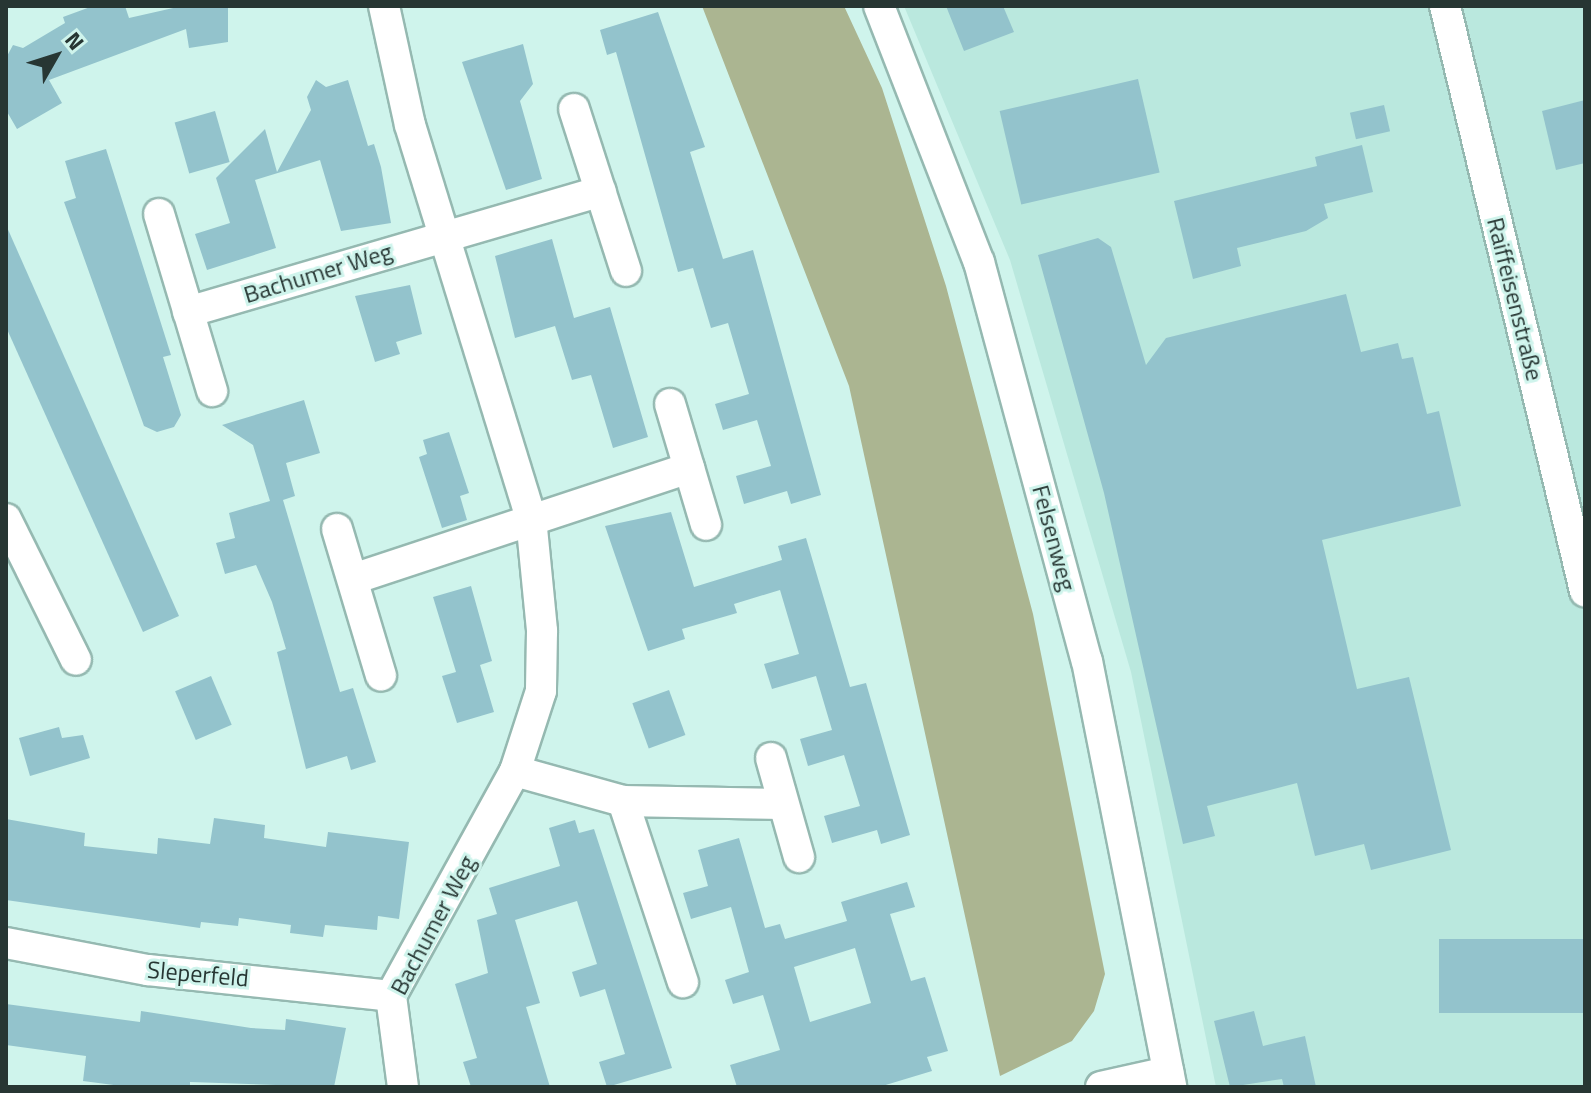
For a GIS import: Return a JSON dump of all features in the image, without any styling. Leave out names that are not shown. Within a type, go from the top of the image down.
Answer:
[{"type":"street","name":"Bachumer Weg","points":[[384,6],[410,125],[447,234],[531,518],[542,631],[541,691],[515,771],[391,996],[403,1087]]},
{"type":"street","name":"Felsenweg","points":[[879,6],[979,262],[1087,661],[1169,1080]]},
{"type":"street","name":"Raiffeisenstraße","points":[[1445,6],[1585,591]]},
{"type":"street","points":[[574,109],[626,271]]},
{"type":"street","name":"Bachumer Weg","points":[[188,312],[601,191]]},
{"type":"street","points":[[159,214],[212,391]]},
{"type":"street","points":[[670,404],[706,525]]},
{"type":"street","points":[[353,579],[689,468]]},
{"type":"street","points":[[6,519],[76,660]]},
{"type":"street","points":[[337,529],[381,676]]},
{"type":"street","points":[[771,758],[799,857]]},
{"type":"street","points":[[515,771],[623,801],[782,804]]},
{"type":"street","points":[[623,801],[683,982]]},
{"type":"street","name":"Sleperfeld","points":[[6,943],[148,970],[391,996]]},
{"type":"street","points":[[1101,1087],[1169,1080]]},
{"type":"shaded area","points":[[702,6],[844,6],[882,88],[946,286],[1033,614],[1105,974],[1094,1011],[1072,1041],[1000,1076],[849,386]]},
{"type":"shaded area","points":[[904,6],[1585,6],[1585,1087],[1216,1087],[1131,672],[1010,260]]},
{"type":"building","points":[[93,6],[125,6],[129,18],[182,6],[228,6],[228,42],[189,48],[186,29],[49,80],[62,103],[17,129],[6,110],[6,58],[13,45],[23,48],[65,23],[63,17]]},
{"type":"building","points":[[946,6],[1003,6],[1014,32],[964,51]]},
{"type":"building","points":[[658,12],[705,147],[690,152],[723,259],[753,250],[821,495],[791,504],[787,491],[744,504],[736,476],[771,466],[757,420],[723,430],[715,404],[749,394],[728,323],[711,328],[693,268],[678,272],[616,52],[607,55],[600,30]]},
{"type":"building","points":[[523,44],[533,84],[520,101],[542,179],[506,190],[462,62]]},
{"type":"building","points":[[1138,79],[1160,173],[1021,204],[1000,111]]},
{"type":"building","points":[[316,80],[326,87],[348,80],[368,146],[374,144],[381,167],[391,223],[341,231],[320,160],[255,180],[276,248],[207,270],[195,234],[230,223],[216,178],[265,129],[277,172],[311,110],[307,97]]},
{"type":"building","points":[[1585,100],[1585,163],[1556,170],[1542,111]]},
{"type":"building","points":[[1384,105],[1390,131],[1356,139],[1350,113]]},
{"type":"building","points":[[215,111],[230,162],[189,174],[175,123]]},
{"type":"building","points":[[1362,145],[1373,192],[1324,204],[1328,218],[1306,231],[1237,248],[1241,266],[1193,279],[1174,201],[1317,166],[1315,157]]},
{"type":"building","points":[[106,149],[171,355],[163,357],[181,415],[174,427],[157,432],[144,426],[64,202],[76,198],[65,161]]},
{"type":"building","points":[[6,225],[179,616],[143,632],[6,327]]},
{"type":"building","points":[[1098,238],[1111,247],[1146,365],[1166,338],[1346,294],[1361,352],[1398,343],[1402,359],[1413,357],[1427,414],[1439,411],[1461,506],[1322,540],[1357,689],[1409,677],[1451,850],[1371,870],[1364,844],[1315,856],[1297,783],[1207,806],[1215,836],[1183,844],[1104,493],[1038,255]]},
{"type":"building","points":[[552,239],[574,318],[610,307],[648,437],[613,448],[591,375],[572,380],[555,326],[515,338],[495,256]]},
{"type":"building","points":[[410,285],[422,334],[396,342],[400,354],[375,362],[355,296]]},
{"type":"building","points":[[304,400],[320,453],[286,463],[295,496],[283,500],[340,692],[353,688],[376,762],[351,770],[347,756],[306,769],[277,652],[286,649],[272,602],[256,565],[225,574],[216,543],[235,538],[229,513],[270,501],[253,445],[222,425]]},
{"type":"building","points":[[449,432],[469,493],[460,496],[467,520],[442,528],[419,457],[427,454],[423,440]]},
{"type":"building","points":[[671,512],[694,587],[782,560],[778,546],[806,538],[850,687],[866,683],[910,835],[881,844],[877,830],[832,843],[824,816],[860,806],[844,755],[808,766],[800,739],[832,730],[816,676],[772,689],[764,664],[799,654],[780,590],[734,604],[737,613],[682,629],[685,639],[648,651],[605,526]]},
{"type":"building","points":[[471,586],[492,661],[480,665],[494,712],[457,723],[442,676],[456,672],[433,597]]},
{"type":"building","points":[[211,676],[232,725],[196,740],[175,691]]},
{"type":"building","points":[[669,690],[685,735],[649,748],[632,703]]},
{"type":"building","points":[[59,727],[62,738],[83,735],[90,758],[30,776],[19,738]]},
{"type":"building","points":[[214,818],[265,825],[264,838],[326,847],[328,832],[409,842],[399,919],[378,916],[377,930],[325,925],[323,937],[290,933],[291,925],[239,918],[238,926],[201,922],[200,928],[6,900],[6,819],[85,833],[84,846],[157,854],[158,838],[210,844]]},
{"type":"building","points":[[575,820],[579,833],[594,829],[672,1068],[607,1087],[599,1062],[625,1054],[605,989],[580,997],[572,972],[597,964],[577,901],[515,920],[540,1003],[526,1007],[550,1087],[471,1087],[463,1062],[477,1058],[455,984],[488,973],[477,920],[497,914],[489,888],[560,866],[549,828]]},
{"type":"building","points":[[739,838],[765,928],[780,924],[785,939],[847,921],[841,902],[907,882],[915,907],[890,914],[911,981],[925,977],[948,1051],[927,1057],[932,1071],[879,1087],[737,1087],[730,1065],[780,1050],[763,995],[733,1004],[725,980],[749,972],[731,907],[691,919],[683,893],[708,886],[698,850]],"holes":[[[855,948],[871,1003],[810,1022],[794,967]]]},
{"type":"building","points":[[1439,939],[1585,939],[1585,1013],[1439,1013]]},
{"type":"building","points":[[6,1004],[140,1022],[141,1011],[251,1028],[285,1030],[286,1019],[346,1028],[334,1087],[190,1082],[190,1087],[129,1087],[83,1081],[86,1056],[6,1045]]},
{"type":"building","points":[[1254,1011],[1263,1046],[1305,1036],[1316,1087],[1284,1087],[1282,1079],[1230,1087],[1214,1021]]}]
